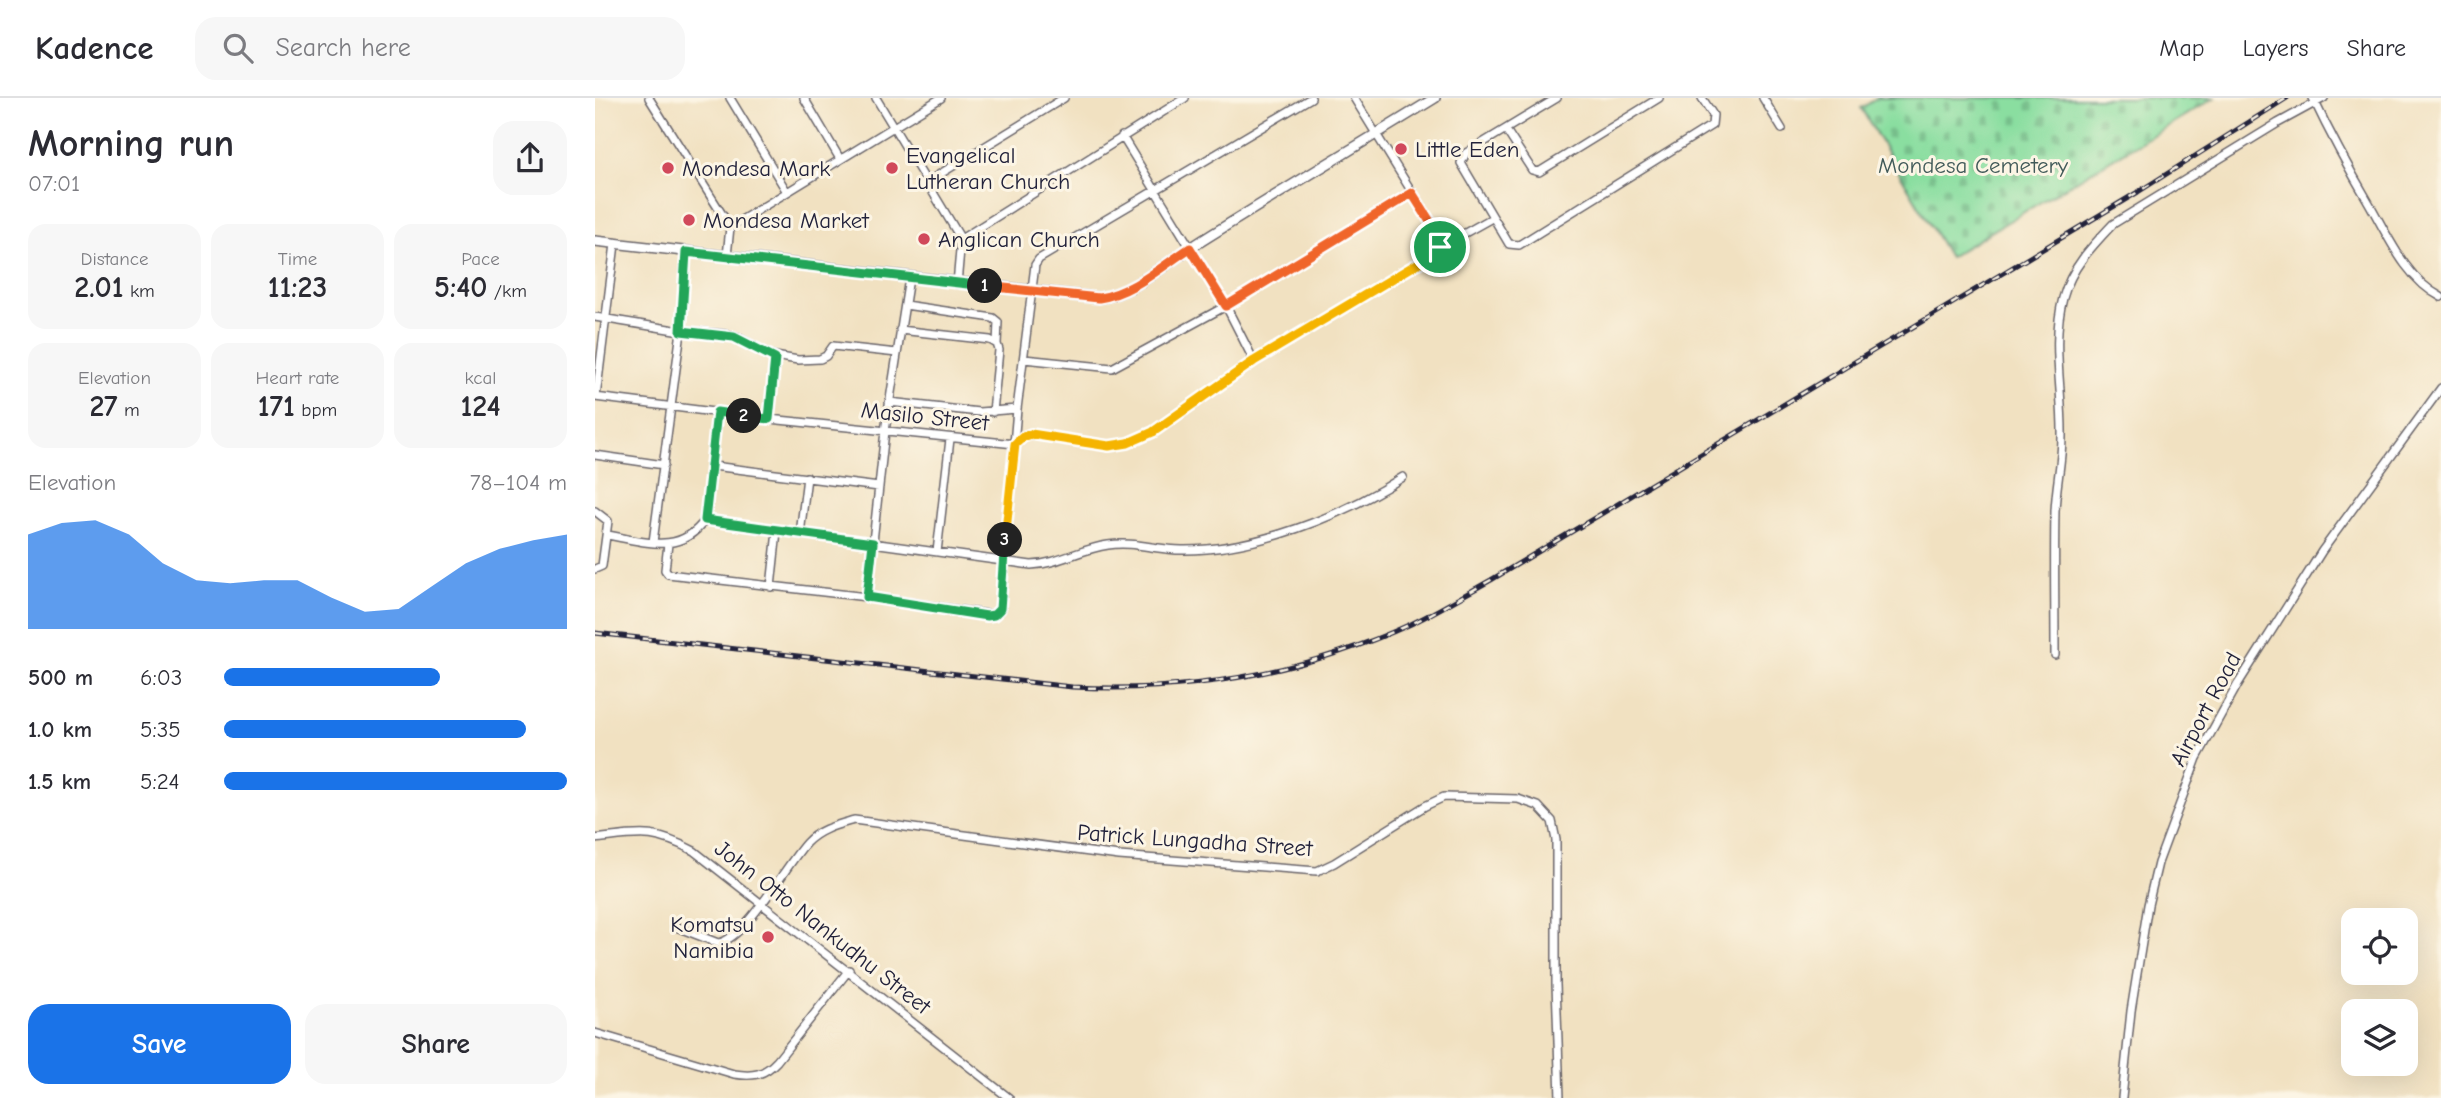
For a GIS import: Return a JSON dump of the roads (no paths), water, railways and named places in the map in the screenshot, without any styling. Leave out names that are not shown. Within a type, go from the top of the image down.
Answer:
[{"type":"street","points":[[649,98],[730,227],[727,256]]},
{"type":"street","points":[[730,98],[787,192]]},
{"type":"street","points":[[804,98],[840,159]]},
{"type":"street","points":[[876,98],[961,239],[957,284]]},
{"type":"street","points":[[730,227],[941,98]]},
{"type":"street","points":[[927,182],[1064,98]]},
{"type":"street","points":[[961,239],[1185,98]]},
{"type":"street","points":[[668,544],[665,570],[668,574],[994,615],[1000,609],[1017,409],[1035,265],[1039,259],[1311,98]]},
{"type":"street","points":[[1355,98],[1436,231],[1440,247]]},
{"type":"street","points":[[595,241],[957,284],[1099,298],[1112,296],[1125,291],[1190,248],[1435,98]]},
{"type":"street","points":[[1557,98],[1462,158],[1461,163],[1509,244],[1519,245],[1712,125],[1713,115],[1702,98]]},
{"type":"street","points":[[1506,130],[1532,170],[1539,172],[1659,98]]},
{"type":"street","points":[[1763,98],[1782,128]]},
{"type":"street","points":[[2055,655],[2055,509],[2062,436],[2059,330],[2062,299],[2072,273],[2113,224],[2314,100],[2324,98]]},
{"type":"street","points":[[2314,100],[2345,163],[2390,240],[2410,271],[2430,291],[2441,297]]},
{"type":"street","points":[[1122,136],[1226,306],[1254,361]]},
{"type":"street","points":[[1024,359],[1112,369],[1226,306],[1412,193]]},
{"type":"street","name":"Masilo Street","points":[[596,397],[950,439],[1015,444],[1031,434],[1109,446],[1128,443],[1153,432],[1254,361],[1492,218]]},
{"type":"street","points":[[596,397],[615,244]]},
{"type":"street","points":[[653,542],[681,331],[686,252]]},
{"type":"street","points":[[867,597],[885,431],[909,278]]},
{"type":"street","points":[[905,305],[993,318],[998,322],[999,350],[993,412]]},
{"type":"street","points":[[595,317],[734,337],[775,358],[810,361],[820,359],[826,356],[834,345],[897,353]]},
{"type":"street","points":[[900,330],[990,340],[997,344]]},
{"type":"street","points":[[769,419],[775,358]]},
{"type":"street","name":"Airport Road","points":[[2122,1098],[2131,1010],[2148,905],[2162,852],[2197,758],[2238,684],[2322,551],[2441,388]]},
{"type":"street","points":[[889,402],[993,412],[1017,409]]},
{"type":"street","points":[[607,535],[668,544],[687,539],[698,531],[705,520],[717,412]]},
{"type":"street","points":[[937,552],[950,439]]},
{"type":"street","points":[[595,455],[664,465]]},
{"type":"street","points":[[713,466],[879,487]]},
{"type":"street","points":[[800,534],[807,477]]},
{"type":"street","points":[[705,520],[1045,565],[1091,548],[1108,545],[1133,542],[1180,550],[1209,548],[1264,538],[1306,526],[1359,502],[1403,477]]},
{"type":"street","points":[[595,512],[608,521],[602,566],[595,569]]},
{"type":"street","points":[[771,587],[777,531]]},
{"type":"street","name":"Patrick Lungadha Street","points":[[674,926],[718,943],[726,942],[762,902],[807,842],[825,829],[854,820],[1119,856],[1317,871],[1335,863],[1425,806],[1444,797],[1518,799],[1538,806],[1552,821],[1556,840],[1555,973],[1560,1098]]},
{"type":"street","name":"John Otto Nankudhu Street","points":[[595,839],[646,834],[671,839],[694,851],[1009,1098]]},
{"type":"street","points":[[595,1033],[734,1074],[752,1076],[767,1072],[849,970]]},
{"type":"railway","points":[[595,633],[1072,687],[1159,687],[1202,683],[1288,667],[1329,655],[1411,624],[1491,580],[2138,192],[2287,98]]},
{"type":"place","name":"Little Eden","points":[[1401,149]]},
{"type":"place","name":"Mondesa Mark","points":[[668,168]]},
{"type":"place","name":"Evangelical Lutheran Church","points":[[892,168]]},
{"type":"place","name":"Mondesa Market","points":[[689,220]]},
{"type":"place","name":"Anglican Church","points":[[924,239]]},
{"type":"place","name":"Komatsu Namibia","points":[[768,937]]},
{"type":"park label","name":"Mondesa Cemetery","points":[[1973,165]]}]
